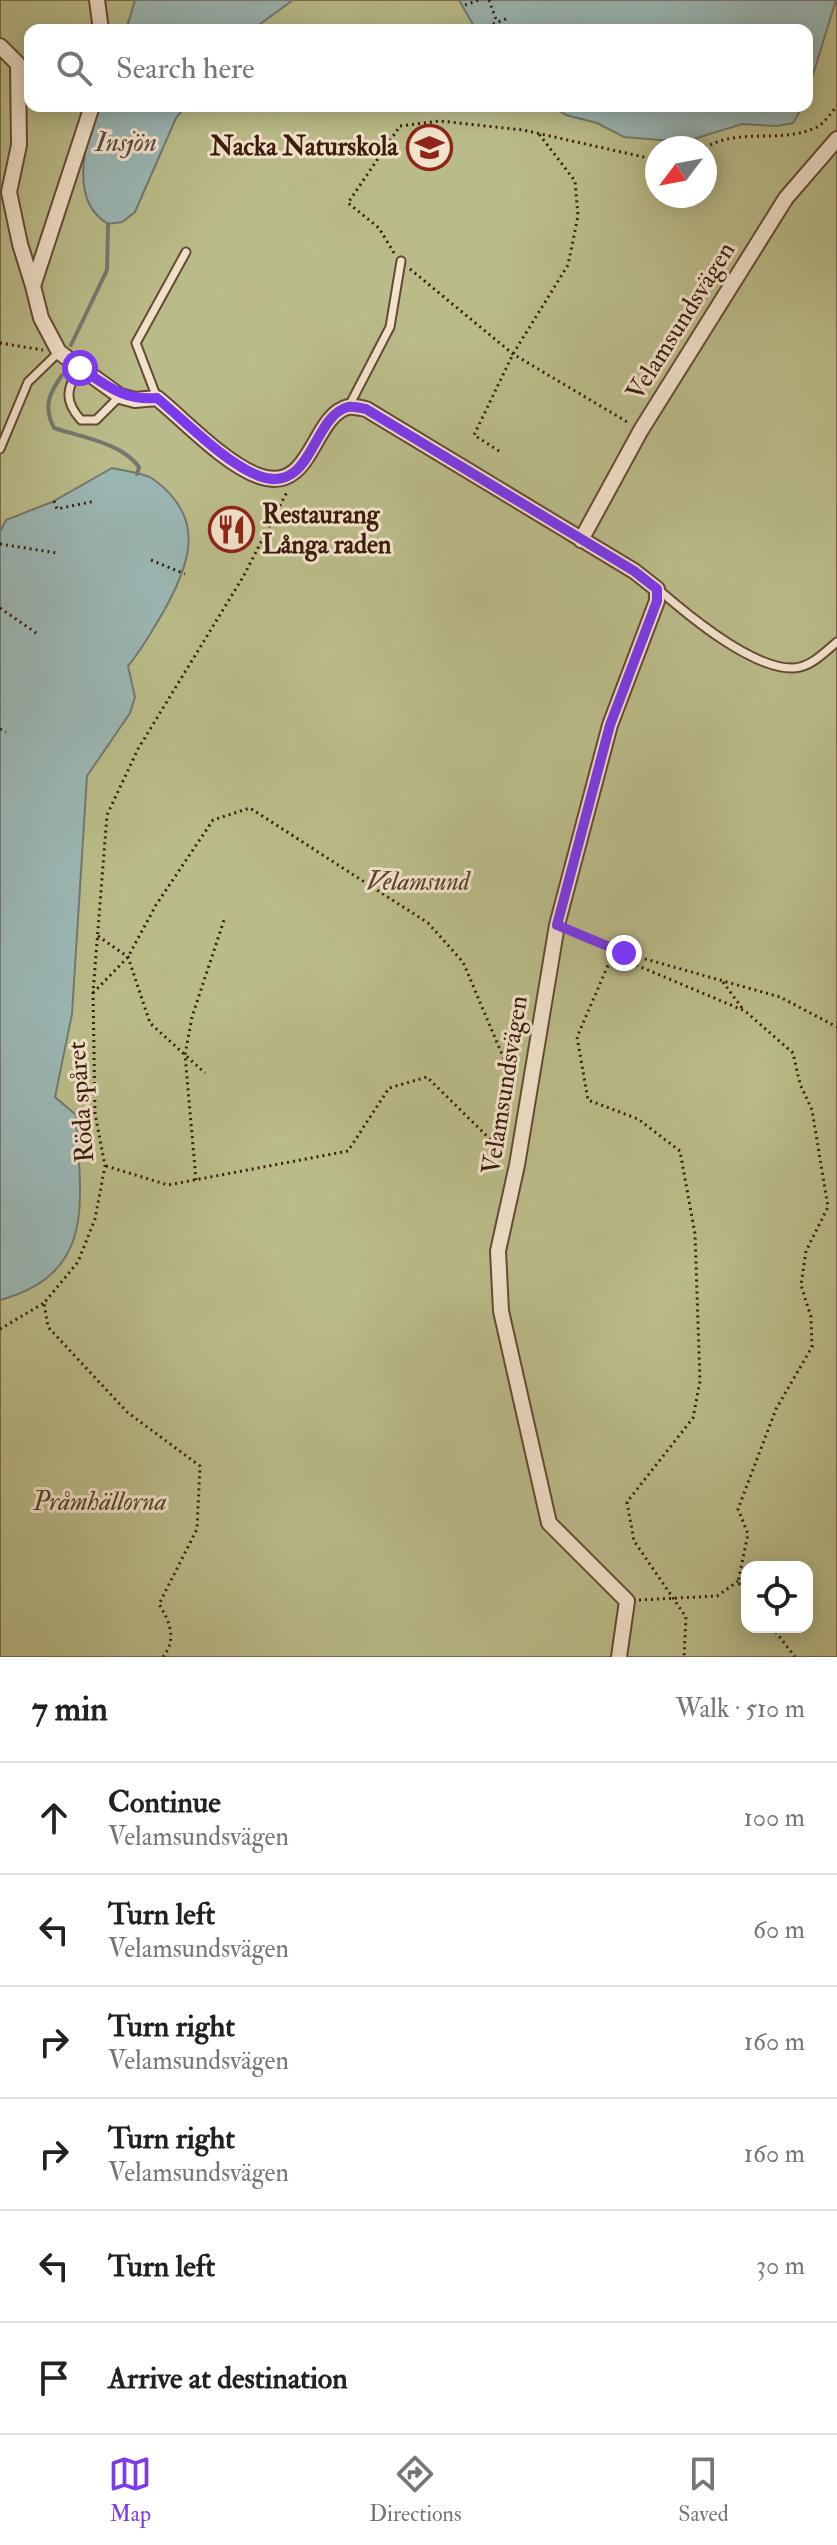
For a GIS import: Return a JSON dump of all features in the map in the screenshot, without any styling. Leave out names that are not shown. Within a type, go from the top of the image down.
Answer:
[{"type":"street","points":[[97,0],[100,24]]},
{"type":"street","points":[[0,46],[18,64],[19,145],[9,192],[41,318],[57,350],[120,396],[135,400],[157,398],[229,457],[261,477],[276,479],[299,469],[329,423],[349,406],[366,409],[657,589]]},
{"type":"street","points":[[33,286],[90,112]]},
{"type":"street","name":"Velamsundsvägen","points":[[581,540],[641,430],[786,198],[837,139]]},
{"type":"street","name":"Velamsundsvägen","points":[[627,1601],[549,1523],[501,1311],[498,1251],[517,1165],[524,1107],[557,925],[610,725],[657,601],[657,589]]},
{"type":"street","points":[[619,1657],[627,1601]]},
{"type":"lane","points":[[157,398],[136,343],[186,252]]},
{"type":"lane","points":[[349,406],[390,327],[401,261]]},
{"type":"lane","points":[[0,449],[28,382],[57,350]]},
{"type":"lane","points":[[80,368],[72,379],[68,399],[69,407],[81,420],[96,420],[120,396]]},
{"type":"lane","points":[[657,589],[696,622],[766,664],[797,668],[815,661],[837,642]]},
{"type":"path","points":[[465,5],[479,0]]},
{"type":"path","points":[[489,0],[497,22]]},
{"type":"path","points":[[492,24],[506,19]]},
{"type":"path","points":[[717,142],[729,136],[772,136],[816,128],[837,106]]},
{"type":"path","points":[[641,430],[513,354],[401,261],[379,228],[348,203],[400,126],[440,121],[539,134],[645,157]]},
{"type":"path","points":[[499,451],[474,435],[513,354],[568,265],[578,216],[575,181],[539,134]]},
{"type":"path","points":[[0,343],[31,350],[57,350]]},
{"type":"path","name":"Röda spåret","points":[[0,1329],[44,1303],[78,1262],[95,1219],[105,1166],[95,1113],[93,993],[107,815],[138,749],[243,577],[299,469]]},
{"type":"path","points":[[54,501],[57,509],[95,501]]},
{"type":"path","points":[[0,544],[57,553]]},
{"type":"path","points":[[151,560],[185,574]]},
{"type":"path","points":[[0,608],[39,635]]},
{"type":"path","points":[[0,729],[6,732]]},
{"type":"path","points":[[93,993],[128,957],[156,905],[213,820],[250,808],[428,923],[463,962],[524,1107]]},
{"type":"path","points":[[196,1180],[185,1055],[192,1017],[225,917]]},
{"type":"path","points":[[557,925],[624,953],[780,997],[837,1027]]},
{"type":"path","points":[[98,936],[128,957],[150,1023],[205,1073]]},
{"type":"path","points":[[615,949],[577,1037],[588,1100],[638,1119],[680,1151],[695,1234],[700,1381],[693,1418],[627,1502],[634,1541],[686,1617],[684,1657]]},
{"type":"path","points":[[624,953],[629,962],[745,1011]]},
{"type":"path","points":[[722,980],[745,1011],[793,1053],[800,1084],[812,1110],[828,1207],[806,1251],[801,1285],[811,1317],[812,1347],[776,1409],[738,1509],[748,1534],[738,1582]]},
{"type":"path","points":[[105,1166],[168,1185],[348,1151],[389,1088],[427,1077],[517,1165]]},
{"type":"path","points":[[44,1303],[48,1327],[127,1412],[200,1466],[197,1529],[159,1604],[171,1623],[170,1647],[163,1657]]},
{"type":"path","points":[[627,1601],[717,1596],[741,1580]]},
{"type":"path","points":[[738,1582],[741,1586]]},
{"type":"path","points":[[777,1633],[795,1657]]},
{"type":"green space","name":"Velamsund","points":[[0,0],[837,0],[837,1657],[0,1657]]},
{"type":"water","points":[[135,0],[293,0],[260,24],[128,24]]},
{"type":"water","points":[[459,0],[836,0],[813,75],[813,24],[473,24]]},
{"type":"water","name":"Insjön","points":[[97,112],[181,112],[135,212],[122,222],[108,224],[96,214],[88,201],[83,170]]},
{"type":"water","points":[[561,112],[799,112],[793,123],[776,126],[742,124],[703,136],[624,137],[597,123]]},
{"type":"water","points":[[112,468],[149,477],[170,494],[187,524],[187,557],[165,609],[128,666],[135,697],[130,713],[87,776],[72,1014],[55,1097],[76,1115],[80,1175],[77,1228],[69,1251],[54,1271],[32,1288],[0,1300],[0,532],[6,520],[52,502]]},
{"type":"waterway","points":[[71,345],[107,270],[108,224]]},
{"type":"waterway","points":[[62,375],[49,400],[54,428],[112,446],[132,459],[139,467],[137,474]]},
{"type":"place","name":"Nacka Naturskola","points":[[429,147]]},
{"type":"place","name":"Restaurang Långa raden","points":[[231,530]]},
{"type":"route","points":[[80,368],[120,396],[135,400],[157,398],[229,457],[261,477],[276,479],[299,469],[338,412],[349,406],[366,409],[634,571],[657,589],[657,601],[610,725],[557,925],[624,953]]},
{"type":"park label","name":"Pråmhällorna","points":[[100,1502]]}]
